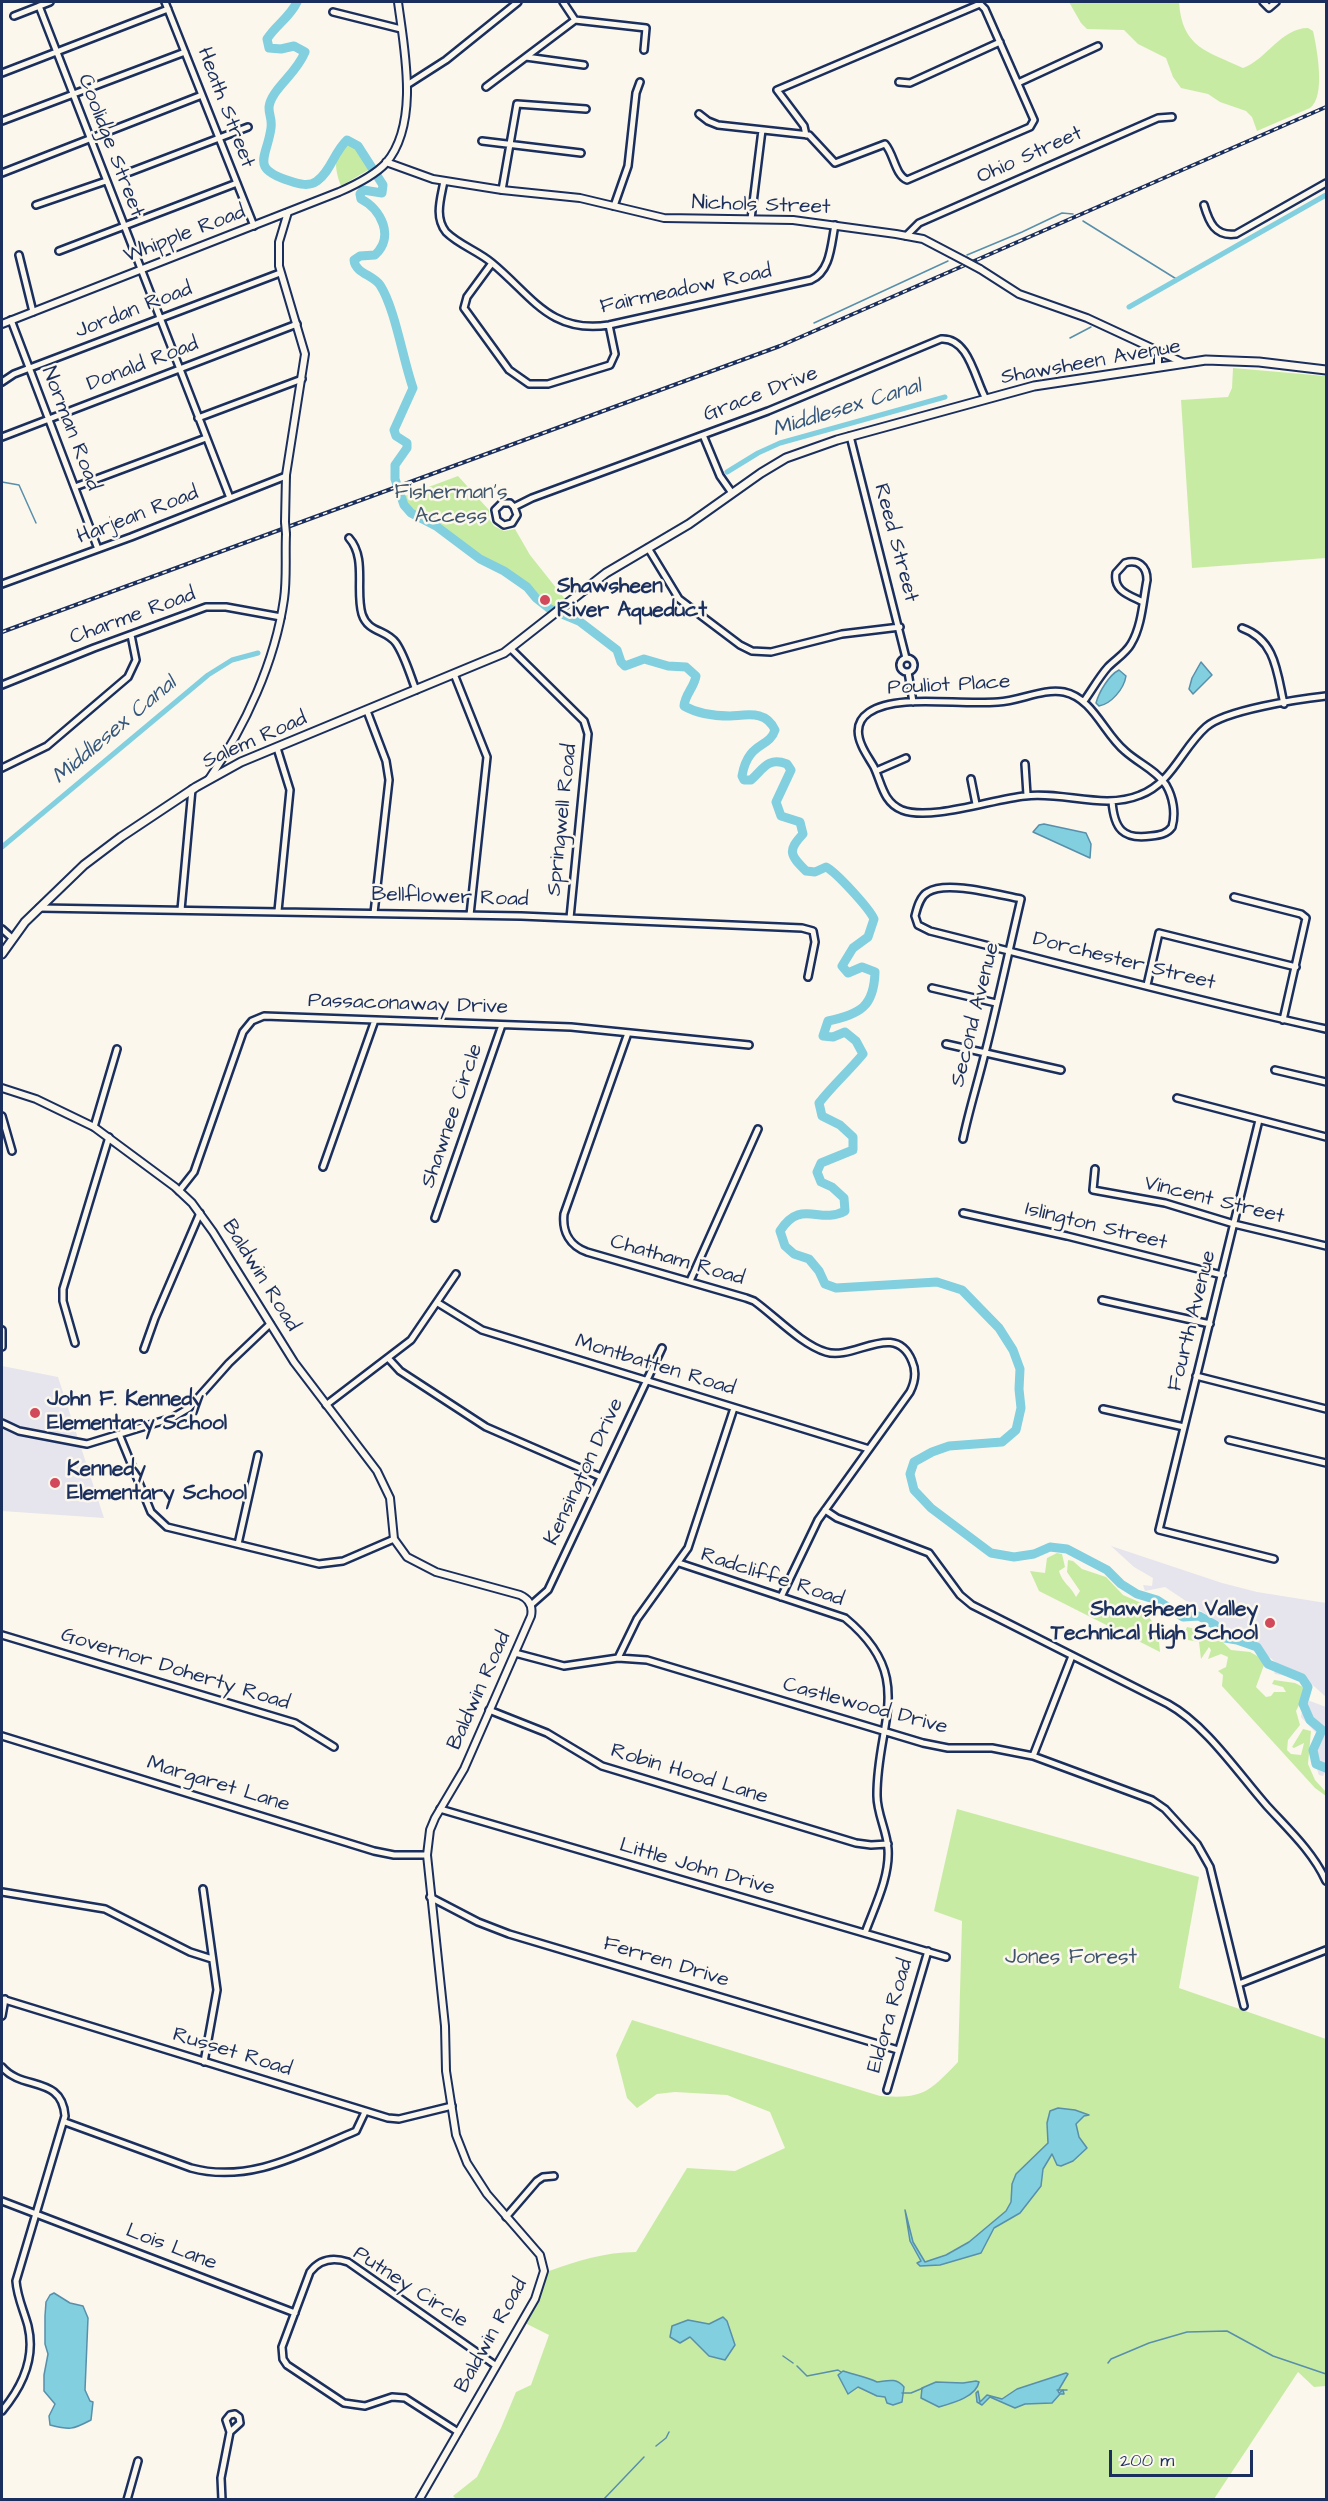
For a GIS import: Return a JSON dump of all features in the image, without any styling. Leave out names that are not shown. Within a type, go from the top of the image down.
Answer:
[{"type":"main road","name":"Shawsheen Avenue","points":[[557,612],[606,573],[689,524],[786,458],[850,436],[1034,386],[1184,363],[1224,360],[1326,370]]},
{"type":"main road","name":"Salem Road","points":[[2,954],[12,938],[39,908],[103,850],[209,778],[511,650],[557,612]]},
{"type":"street","points":[[14,16],[50,2]]},
{"type":"street","name":"Heath Street","points":[[165,2],[254,226]]},
{"type":"street","points":[[386,162],[402,127],[407,85],[398,2]]},
{"type":"street","points":[[407,85],[446,60],[518,2]]},
{"type":"street","points":[[563,2],[575,20]]},
{"type":"street","points":[[1263,2],[1269,8],[1276,2]]},
{"type":"street","points":[[699,114],[718,125],[806,135],[813,138],[835,162],[885,144],[901,176],[905,179],[910,179],[1032,125],[1034,118],[982,4],[777,90],[804,126],[806,135]]},
{"type":"street","name":"Coolidge Street","points":[[39,6],[230,498]]},
{"type":"street","points":[[2,73],[168,9]]},
{"type":"street","points":[[333,12],[401,29]]},
{"type":"street","points":[[486,87],[575,20],[646,28],[644,50]]},
{"type":"street","points":[[899,82],[910,83],[1000,42]]},
{"type":"street","points":[[1018,83],[1098,46]]},
{"type":"street","points":[[2,121],[185,52]]},
{"type":"street","points":[[526,57],[584,65]]},
{"type":"street","points":[[614,206],[628,166],[636,93],[640,82]]},
{"type":"street","points":[[2,173],[202,95]]},
{"type":"street","points":[[502,190],[517,104],[586,110]]},
{"type":"street","name":"Ohio Street","points":[[906,236],[920,223],[1158,118],[1172,117]]},
{"type":"street","points":[[130,172],[248,127]]},
{"type":"street","points":[[751,219],[762,130]]},
{"type":"street","points":[[482,141],[581,153]]},
{"type":"street","name":"Nichols Street","points":[[386,162],[444,181],[580,198],[664,218],[793,220],[906,236],[931,243],[1019,294],[1087,318],[1184,363]]},
{"type":"street","name":"Whipple Road","points":[[2,324],[339,192],[386,162]]},
{"type":"street","points":[[36,205],[106,181]]},
{"type":"street","name":"Fairmeadow Road","points":[[444,181],[439,211],[441,225],[453,238],[492,263],[536,305],[554,318],[581,326],[609,325],[815,278],[825,268],[835,225]]},
{"type":"street","points":[[58,251],[237,183]]},
{"type":"street","points":[[1204,205],[1213,228],[1222,233],[1234,235],[1326,183]]},
{"type":"street","points":[[209,778],[229,748],[250,706],[267,665],[281,617],[285,586],[286,476],[305,354],[280,273],[278,248],[288,212]]},
{"type":"street","points":[[19,255],[33,312]]},
{"type":"street","points":[[492,263],[467,297],[464,308],[509,370],[524,382],[533,385],[548,384],[609,366],[615,354],[609,325]]},
{"type":"street","name":"Jordan Road","points":[[2,382],[14,374],[30,370],[280,273]]},
{"type":"street","name":"Norman Road","points":[[11,321],[98,549]]},
{"type":"street","name":"Donald Road","points":[[2,437],[297,324]]},
{"type":"street","name":"Grace Drive","points":[[514,507],[532,498],[778,407],[945,339],[955,341],[962,347],[986,399]]},
{"type":"street","points":[[1151,347],[1158,354],[1158,367]]},
{"type":"street","points":[[198,418],[302,378]]},
{"type":"street","points":[[703,435],[720,477],[732,493]]},
{"type":"street","name":"Reed Street","points":[[850,436],[906,658]]},
{"type":"street","points":[[75,488],[206,438]]},
{"type":"street","name":"Harjean Road","points":[[2,584],[286,476]]},
{"type":"street","name":"Grace Drive","points":[[507,503],[514,507],[517,515],[512,523],[504,525],[497,520],[494,513],[498,506],[507,503]]},
{"type":"street","points":[[349,538],[357,550],[360,605],[365,622],[370,628],[394,640],[416,690]]},
{"type":"street","points":[[648,548],[679,599],[738,644],[752,651],[771,652],[842,634],[900,627]]},
{"type":"street","points":[[1112,801],[1119,826],[1126,835],[1139,838],[1164,834],[1172,827],[1174,816],[1171,796],[1163,781],[1119,745],[1084,701],[1110,665],[1132,642],[1143,602],[1147,580],[1146,570],[1135,562],[1125,562],[1116,573],[1117,586],[1121,591],[1143,602]]},
{"type":"street","name":"Charme Road","points":[[2,684],[207,607],[226,607],[281,617]]},
{"type":"street","points":[[1242,628],[1257,635],[1270,648],[1284,704]]},
{"type":"street","points":[[2,768],[47,746],[128,677],[136,660],[131,635]]},
{"type":"street","name":"Springwell Road","points":[[511,650],[584,721],[588,734],[570,918]]},
{"type":"street","name":"Reed Street","points":[[906,658],[911,659],[914,664],[913,670],[908,672],[902,671],[900,666],[901,660],[906,658]]},
{"type":"street","name":"Reed Street","points":[[908,672],[913,702]]},
{"type":"street","points":[[454,674],[487,757],[470,915]]},
{"type":"street","name":"Pouliot Place","points":[[1084,701],[1069,694],[1056,692],[998,702],[913,702],[878,707],[862,720],[859,731],[860,740],[887,799],[903,810],[924,813],[1027,795],[1068,796],[1112,801],[1142,795],[1163,781]]},
{"type":"street","points":[[1163,781],[1198,735],[1213,722],[1236,714],[1326,696]]},
{"type":"street","points":[[367,711],[386,760],[389,780],[374,913]]},
{"type":"street","points":[[277,748],[290,790],[278,911]]},
{"type":"street","points":[[876,771],[906,758]]},
{"type":"street","points":[[1025,764],[1027,795]]},
{"type":"street","points":[[970,779],[976,804]]},
{"type":"street","points":[[181,910],[192,789]]},
{"type":"street","name":"Second Avenue","points":[[916,922],[918,905],[927,892],[939,888],[960,889],[1021,899],[963,1139]]},
{"type":"street","points":[[1234,897],[1306,917],[1283,1020]]},
{"type":"street","name":"Bellflower Road","points":[[39,908],[470,915],[802,928],[813,931],[815,942],[808,977]]},
{"type":"street","name":"Dorchester Street","points":[[916,922],[920,927],[930,931],[1326,1029]]},
{"type":"street","points":[[2,929],[12,938]]},
{"type":"street","points":[[1147,985],[1159,933],[1296,967]]},
{"type":"street","points":[[932,988],[996,1003]]},
{"type":"street","name":"Passaconaway Drive","points":[[179,1191],[194,1172],[243,1032],[252,1021],[264,1016],[571,1027],[749,1045]]},
{"type":"street","points":[[323,1167],[375,1020]]},
{"type":"street","name":"Shawnee Circle","points":[[435,1218],[502,1025]]},
{"type":"street","name":"Chatham Road","points":[[628,1033],[566,1209],[563,1220],[570,1240],[582,1251],[754,1301],[811,1345],[826,1353],[848,1353],[872,1343],[896,1344],[906,1352],[915,1368],[913,1387],[825,1510],[807,1541],[781,1597]]},
{"type":"street","points":[[946,1044],[1061,1070]]},
{"type":"street","points":[[94,1127],[117,1049]]},
{"type":"street","points":[[1275,1070],[1326,1082]]},
{"type":"street","name":"Baldwin Road","points":[[2,1088],[36,1099],[94,1127],[179,1191],[200,1213],[270,1324],[383,1482],[391,1503],[394,1539]]},
{"type":"street","points":[[1177,1098],[1326,1137]]},
{"type":"street","points":[[2,1116],[12,1151]]},
{"type":"street","name":"Fourth Avenue","points":[[1259,1120],[1159,1530],[1274,1559]]},
{"type":"street","points":[[690,1281],[758,1129]]},
{"type":"street","points":[[75,1343],[63,1301],[63,1289],[109,1137]]},
{"type":"street","name":"Vincent Street","points":[[1095,1169],[1093,1190],[1165,1203],[1234,1224],[1326,1246]]},
{"type":"street","points":[[144,1349],[154,1317],[200,1213]]},
{"type":"street","name":"Islington Street","points":[[963,1213],[1067,1236],[1222,1275]]},
{"type":"street","points":[[326,1405],[411,1340],[456,1274]]},
{"type":"street","points":[[1102,1300],[1210,1324]]},
{"type":"street","name":"Montbatten Road","points":[[438,1303],[482,1330],[869,1449]]},
{"type":"street","points":[[2,1424],[19,1431],[86,1444],[172,1418],[185,1411],[229,1363],[270,1324]]},
{"type":"street","points":[[2,1330],[2,1347]]},
{"type":"street","name":"Kensington Drive","points":[[531,1605],[548,1590],[662,1348]]},
{"type":"street","points":[[388,1358],[400,1371],[486,1427],[601,1477]]},
{"type":"street","points":[[1196,1376],[1326,1408]]},
{"type":"street","points":[[618,1658],[637,1619],[679,1563],[695,1533],[734,1408]]},
{"type":"street","points":[[1103,1409],[1184,1426]]},
{"type":"street","points":[[119,1434],[151,1512],[160,1523],[176,1530],[320,1564],[343,1561],[394,1539],[404,1555],[417,1564],[446,1575],[514,1593],[526,1598],[531,1605]]},
{"type":"street","points":[[1229,1440],[1326,1463]]},
{"type":"street","points":[[238,1544],[258,1455]]},
{"type":"street","points":[[825,1510],[856,1525],[924,1550],[934,1558],[957,1590],[972,1605],[1168,1704],[1186,1716],[1210,1740],[1308,1852],[1326,1881]]},
{"type":"street","name":"Radcliffe Road","points":[[679,1563],[845,1618],[864,1636],[883,1666],[889,1684],[877,1796],[879,1813],[888,1844],[887,1862],[866,1933]]},
{"type":"street","name":"Baldwin Road","points":[[419,2499],[534,2299],[544,2271],[536,2248],[487,2194],[467,2163],[456,2135],[446,2072],[445,2026],[427,1855],[430,1830],[465,1769],[531,1616],[531,1605]]},
{"type":"street","name":"Governor Doherty Road","points":[[2,1635],[295,1724],[334,1747]]},
{"type":"street","name":"Castlewood Drive","points":[[515,1653],[564,1666],[618,1658],[657,1663],[885,1733],[937,1746],[992,1748],[1033,1756],[1152,1800],[1171,1814],[1182,1826],[1197,1844],[1210,1867],[1244,2007]]},
{"type":"street","points":[[1033,1756],[1072,1656]]},
{"type":"street","name":"Robin Hood Lane","points":[[489,1710],[547,1733],[602,1766],[856,1843],[888,1844]]},
{"type":"street","name":"Margaret Lane","points":[[2,1736],[374,1851],[394,1855],[427,1855]]},
{"type":"street","name":"Little John Drive","points":[[440,1809],[946,1957]]},
{"type":"street","points":[[203,1889],[216,1990],[204,2062]]},
{"type":"street","points":[[2,1893],[74,1902],[105,1909],[190,1952],[212,1959]]},
{"type":"street","name":"Ferren Drive","points":[[430,1897],[478,1923],[509,1934],[898,2050]]},
{"type":"street","points":[[1239,1984],[1326,1950]]},
{"type":"street","name":"Eldora Road","points":[[887,2090],[927,1951]]},
{"type":"street","points":[[2,2016],[3,1999]]},
{"type":"street","name":"Russet Road","points":[[3,1999],[365,2112],[399,2119],[452,2106]]},
{"type":"street","points":[[2,2067],[11,2075],[58,2094],[65,2108],[65,2122],[16,2281],[28,2328],[30,2349],[27,2369],[13,2397],[2,2411]]},
{"type":"street","points":[[65,2122],[191,2168],[237,2173],[276,2164],[356,2131],[365,2112]]},
{"type":"street","points":[[506,2217],[537,2181],[543,2177],[554,2176]]},
{"type":"street","name":"Lois Lane","points":[[2,2201],[295,2313]]},
{"type":"street","name":"Putney Circle","points":[[458,2432],[405,2398],[392,2397],[365,2406],[351,2406],[291,2368],[283,2359],[282,2348],[313,2267],[327,2260],[343,2261],[404,2300],[495,2366]]},
{"type":"street","points":[[222,2499],[221,2478],[230,2432]]},
{"type":"street","points":[[128,2499],[138,2461]]},
{"type":"shaded area","name":"John F. Kennedy Elementary School","points":[[2,1366],[58,1377],[104,1518],[2,1511]]},
{"type":"shaded area","name":"Shawsheen Valley Technical High School","points":[[1111,1546],[1222,1583],[1257,1592],[1326,1603],[1326,1697],[1306,1679],[1275,1674],[1273,1669],[1278,1665],[1272,1659],[1228,1634],[1204,1613],[1165,1587],[1145,1591],[1143,1585],[1152,1586],[1153,1578],[1134,1567]]},
{"type":"shaded area","points":[[1310,1701],[1326,1707],[1326,1770],[1323,1776],[1319,1775],[1314,1761],[1316,1733],[1301,1717],[1303,1706]]},
{"type":"green space","points":[[1069,2],[1179,2],[1181,17],[1191,39],[1208,52],[1243,68],[1290,33],[1308,28],[1313,31],[1318,60],[1319,83],[1315,102],[1310,108],[1257,131],[1252,117],[1246,111],[1220,102],[1208,94],[1181,88],[1173,77],[1166,58],[1138,44],[1124,30],[1087,29]]},
{"type":"green space","points":[[347,141],[357,147],[370,169],[341,186],[336,162],[339,151]]},
{"type":"green space","points":[[1233,368],[1325,376],[1326,558],[1192,568],[1181,400],[1228,397],[1232,388]]},
{"type":"green space","name":"Fisherman's Access","points":[[458,476],[489,510],[489,519],[494,526],[504,531],[515,529],[530,555],[565,599],[552,609],[536,598],[527,587],[504,571],[480,559],[436,526],[411,513],[404,505],[402,497]]},
{"type":"green space","points":[[1057,1553],[1062,1554],[1065,1567],[1059,1571],[1060,1575],[1076,1597],[1080,1591],[1067,1572],[1068,1560],[1073,1561],[1082,1569],[1106,1577],[1123,1595],[1146,1605],[1149,1617],[1158,1630],[1160,1652],[1039,1591],[1030,1571],[1045,1573],[1047,1558]]},
{"type":"green space","points":[[1187,1627],[1213,1633],[1231,1650],[1250,1652],[1261,1658],[1264,1665],[1256,1687],[1266,1697],[1271,1696],[1274,1692],[1286,1692],[1283,1687],[1272,1684],[1274,1680],[1295,1683],[1305,1688],[1305,1693],[1296,1711],[1300,1725],[1288,1740],[1287,1750],[1291,1754],[1301,1755],[1304,1743],[1292,1747],[1303,1729],[1311,1731],[1308,1764],[1315,1780],[1326,1792],[1326,1796],[1315,1788],[1222,1686],[1223,1675],[1218,1671],[1226,1667],[1228,1657],[1221,1654],[1208,1659],[1211,1650],[1209,1647],[1201,1659],[1199,1642],[1188,1640],[1185,1632]]},
{"type":"green space","name":"Jones Forest","points":[[957,1809],[1199,1877],[1179,1988],[1326,2039],[1326,2386],[1314,2387],[1298,2372],[1214,2499],[457,2500],[453,2496],[477,2477],[516,2392],[531,2385],[549,2335],[523,2322],[549,2271],[602,2255],[636,2252],[687,2168],[735,2171],[785,2148],[770,2112],[727,2095],[675,2092],[657,2094],[637,2108],[627,2098],[616,2055],[632,2020],[880,2096],[907,2096],[925,2091],[958,2062],[962,1921],[934,1911]]},
{"type":"water","points":[[1201,662],[1212,675],[1193,694],[1189,689]]},
{"type":"water","points":[[1119,670],[1126,676],[1123,686],[1112,699],[1099,706],[1096,703],[1102,689]]},
{"type":"water","points":[[1044,824],[1086,833],[1091,844],[1090,858],[1033,832],[1039,825]]},
{"type":"water","points":[[1058,2108],[1089,2115],[1084,2116],[1076,2124],[1079,2137],[1087,2148],[1073,2161],[1061,2166],[1057,2165],[1052,2154],[1043,2169],[1041,2186],[1020,2213],[994,2228],[981,2253],[940,2265],[920,2266],[917,2263],[921,2261],[910,2241],[905,2210],[913,2242],[925,2262],[946,2255],[969,2242],[1006,2211],[1011,2202],[1012,2184],[1016,2174],[1048,2143],[1047,2123],[1050,2111]]},
{"type":"water","points":[[54,2293],[70,2303],[83,2306],[88,2318],[85,2390],[90,2401],[93,2402],[91,2420],[71,2428],[50,2425],[49,2416],[55,2404],[44,2391],[48,2354],[45,2344],[46,2302]]},
{"type":"water","points":[[723,2317],[727,2321],[735,2345],[725,2360],[709,2356],[690,2337],[680,2343],[670,2337],[672,2326],[688,2320],[709,2324]]},
{"type":"water","points":[[843,2371],[877,2382],[891,2380],[898,2382],[904,2387],[902,2402],[893,2405],[887,2403],[885,2397],[877,2396],[858,2387],[848,2394],[838,2375]]},
{"type":"water","points":[[1068,2374],[1058,2391],[1059,2393],[1063,2390],[1064,2394],[1060,2394],[1052,2403],[1025,2404],[1015,2408],[990,2397],[982,2405],[977,2402],[976,2393],[978,2391],[980,2402],[987,2395],[1002,2399],[1017,2389]]},
{"type":"water","points":[[936,2382],[979,2382],[973,2392],[951,2404],[939,2407],[921,2398],[922,2388]]},
{"type":"waterway","points":[[297,2],[267,39],[269,48],[281,49],[294,46],[305,52],[295,69],[271,99],[269,108],[271,128],[264,155],[265,166],[277,176],[297,183],[311,184],[322,177],[347,140],[358,146],[383,185],[382,193],[363,190],[360,194],[361,199],[374,209],[383,224],[385,232],[381,248],[375,255],[360,256],[354,260],[361,271],[380,285],[385,295],[413,388],[394,430],[396,436],[407,443],[407,448],[395,465],[395,479],[404,505],[411,513],[436,526],[480,559],[504,571],[527,587],[550,609],[579,621],[617,650],[625,666],[644,659],[668,666],[686,667],[696,676],[684,706],[712,715],[756,715],[767,719],[775,730],[772,736],[749,757],[742,776],[744,780],[751,780],[771,763],[787,764],[791,770],[776,802],[781,816],[800,822],[803,834],[794,845],[792,853],[794,857],[806,871],[815,872],[826,867],[831,870],[859,899],[874,919],[868,937],[853,948],[842,966],[848,973],[862,967],[875,972],[872,993],[868,1001],[857,1012],[828,1021],[823,1036],[833,1037],[845,1032],[856,1041],[863,1054],[819,1103],[822,1116],[840,1125],[853,1137],[853,1150],[821,1163],[817,1172],[821,1182],[832,1187],[844,1198],[845,1211],[836,1215],[803,1214],[795,1216],[780,1231],[785,1246],[794,1254],[809,1259],[819,1271],[825,1284],[836,1288],[937,1282],[962,1290],[999,1328],[1013,1350],[1020,1369],[1021,1408],[1016,1430],[1002,1442],[949,1446],[914,1462],[910,1474],[914,1490],[931,1508],[991,1553],[1014,1557],[1034,1554],[1050,1547],[1067,1549],[1107,1570],[1121,1584],[1137,1594],[1157,1600],[1183,1617],[1199,1616],[1215,1625],[1225,1638],[1257,1647],[1268,1664],[1302,1678],[1308,1687],[1303,1704],[1310,1720],[1322,1730],[1313,1750],[1316,1764],[1326,1768]]},
{"type":"waterway","name":"Middlesex Canal","points":[[1129,307],[1326,195]]},
{"type":"waterway","points":[[967,255],[1062,213],[1073,214]]},
{"type":"waterway","points":[[1083,221],[1178,280]]},
{"type":"waterway","points":[[814,323],[948,261]]},
{"type":"waterway","name":"Middlesex Canal","points":[[1070,338],[1091,327]]},
{"type":"waterway","name":"Middlesex Canal","points":[[727,472],[780,443],[945,397]]},
{"type":"waterway","points":[[2,482],[19,485],[36,523]]},
{"type":"waterway","name":"Middlesex Canal","points":[[2,847],[208,675],[232,660],[258,653]]},
{"type":"waterway","points":[[1108,2363],[1111,2359],[1149,2343],[1187,2332],[1227,2331],[1273,2356],[1326,2374]]},
{"type":"waterway","points":[[783,2356],[793,2363]]},
{"type":"waterway","points":[[797,2366],[807,2376],[838,2370],[841,2372]]},
{"type":"waterway","points":[[902,2393],[911,2393],[923,2388]]},
{"type":"waterway","points":[[1057,2390],[1067,2390]]},
{"type":"waterway","points":[[656,2446],[666,2438],[669,2432]]},
{"type":"waterway","points":[[603,2500],[644,2457]]},
{"type":"railway","points":[[2,632],[780,346],[1326,107]]},
{"type":"place","name":"Shawsheen River Aqueduct","points":[[545,600]]},
{"type":"place","name":"John F. Kennedy Elementary School","points":[[35,1413]]},
{"type":"place","name":"Kennedy Elementary School","points":[[55,1483]]},
{"type":"place","name":"Shawsheen Valley Technical High School","points":[[1270,1623]]}]
